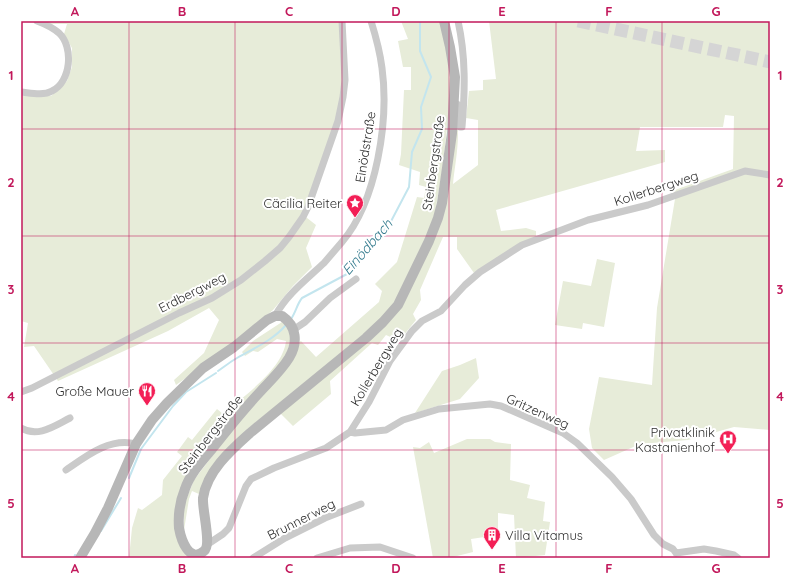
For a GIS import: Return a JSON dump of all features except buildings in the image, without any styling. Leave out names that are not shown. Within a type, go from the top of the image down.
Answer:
[{"type":"main road","name":"Steinbergstraße","points":[[293,327],[295,341],[289,358],[240,413],[198,466],[185,488],[180,507],[179,524],[182,542],[189,551],[198,554],[205,551],[208,544],[203,510],[203,498],[212,475],[221,462],[235,446],[250,433],[366,338],[383,322],[398,305],[423,255],[438,218],[444,190],[452,133],[455,77],[444,21]]},
{"type":"main road","points":[[80,558],[96,533],[136,444],[152,420],[167,403],[203,368],[234,347],[267,320],[278,316],[293,327]]},
{"type":"street","points":[[21,92],[38,94],[51,92],[59,87],[68,69],[67,45],[60,34],[37,21]]},
{"type":"street","name":"Erdbergweg","points":[[21,392],[32,388],[179,312],[212,298],[241,280],[265,261],[289,237],[303,217],[308,206],[338,121],[345,80],[342,21]]},
{"type":"street","name":"Einödstraße","points":[[278,316],[297,287],[325,262],[344,240],[362,210],[372,187],[381,138],[384,99],[382,70],[377,42],[371,21]]},
{"type":"street","points":[[454,103],[457,104],[460,127],[462,127],[465,64],[462,38],[458,21]]},
{"type":"street","name":"Kollerbergweg","points":[[208,544],[224,534],[229,528],[246,486],[251,479],[274,468],[326,448],[350,432],[369,402],[390,361],[412,331],[422,321],[441,311],[465,284],[480,272],[522,246],[588,220],[648,205],[745,171],[770,175]]},
{"type":"street","points":[[293,327],[305,322],[330,298],[356,279]]},
{"type":"street","name":"Gritzenweg","points":[[350,432],[355,433],[386,430],[403,420],[439,409],[490,404],[501,406],[562,433],[577,443],[612,477],[631,499],[654,535],[663,544],[673,549],[674,556],[704,549],[716,550],[734,555],[738,558]]},
{"type":"street","points":[[21,428],[38,433],[70,418]]},
{"type":"street","points":[[66,470],[93,452],[110,444],[124,442],[136,444]]},
{"type":"street","name":"Brunnerweg","points":[[253,558],[285,538],[325,518],[361,504]]},
{"type":"street","points":[[317,558],[350,548],[380,547],[413,558]]},
{"type":"green space","points":[[44,21],[340,21],[343,71],[342,90],[337,115],[328,143],[302,214],[316,225],[306,248],[312,267],[293,286],[273,310],[232,345],[176,385],[174,380],[204,353],[219,320],[209,308],[168,331],[58,381],[34,346],[24,347],[28,323],[21,321],[21,95],[51,96],[67,81],[72,67],[72,48],[64,34],[67,24],[49,24]]},
{"type":"green space","points":[[401,21],[440,21],[450,65],[450,99],[443,166],[435,213],[426,239],[392,306],[379,321],[359,340],[245,431],[199,494],[192,491],[189,499],[184,530],[184,505],[194,480],[299,342],[301,341],[316,357],[379,302],[382,291],[375,284],[397,262],[417,197],[424,198],[426,187],[419,185],[420,172],[399,165],[401,154],[404,90],[411,90],[411,67],[403,67],[398,41],[408,39]]},
{"type":"green space","points":[[489,21],[770,21],[770,430],[734,427],[688,440],[640,444],[604,460],[592,448],[589,429],[599,377],[652,385],[657,308],[675,199],[672,191],[733,169],[734,116],[725,115],[723,127],[640,127],[636,151],[665,150],[665,162],[496,210],[501,231],[526,228],[536,231],[536,238],[474,273],[457,249],[457,237],[443,237],[420,290],[421,300],[413,314],[416,320],[399,341],[386,335],[378,345],[372,343],[330,381],[331,394],[293,426],[280,413],[389,321],[434,239],[456,116],[458,141],[453,184],[478,165],[478,120],[466,118],[469,91],[483,90],[483,80],[496,79]]},
{"type":"green space","points":[[597,259],[615,263],[604,327],[583,323],[582,329],[555,325],[563,281],[591,286]]},
{"type":"green space","points":[[282,322],[289,330],[290,335],[289,346],[283,361],[210,445],[176,510],[193,558],[129,558],[132,528],[138,508],[142,510],[162,495],[163,480],[182,456],[177,452],[188,437],[192,440],[217,409],[223,414],[261,381],[278,362],[286,341],[277,339],[258,352],[253,351],[245,356],[242,352],[253,341]]},
{"type":"green space","points":[[476,358],[479,378],[460,399],[415,413],[442,371]]},
{"type":"green space","points":[[467,439],[490,439],[495,442],[511,444],[510,480],[530,485],[527,498],[545,502],[543,521],[550,522],[545,555],[516,558],[514,515],[498,513],[498,535],[471,539],[473,552],[449,558],[433,558],[413,447],[420,448],[429,442],[434,453]]},
{"type":"waterway","name":"Einödbach","points":[[291,319],[302,298],[347,274],[357,263],[370,242],[388,227],[409,187],[412,152],[422,129],[421,107],[431,77],[420,51],[420,21]]},
{"type":"waterway","name":"Einödbach","points":[[218,371],[275,336],[286,325]]},
{"type":"waterway","name":"Einödbach","points":[[129,478],[141,449],[173,406],[186,392],[216,373]]},
{"type":"waterway","name":"Einödbach","points":[[101,531],[121,498]]},
{"type":"tunnel","points":[[578,21],[770,62]]},
{"type":"place","name":"Cäcilia Reiter","points":[[355,218]]},
{"type":"place","name":"Große Mauer","points":[[147,406]]},
{"type":"place","name":"Privatklinik Kastanienhof","points":[[728,454]]},
{"type":"place","name":"Villa Vitamus","points":[[492,550]]}]
